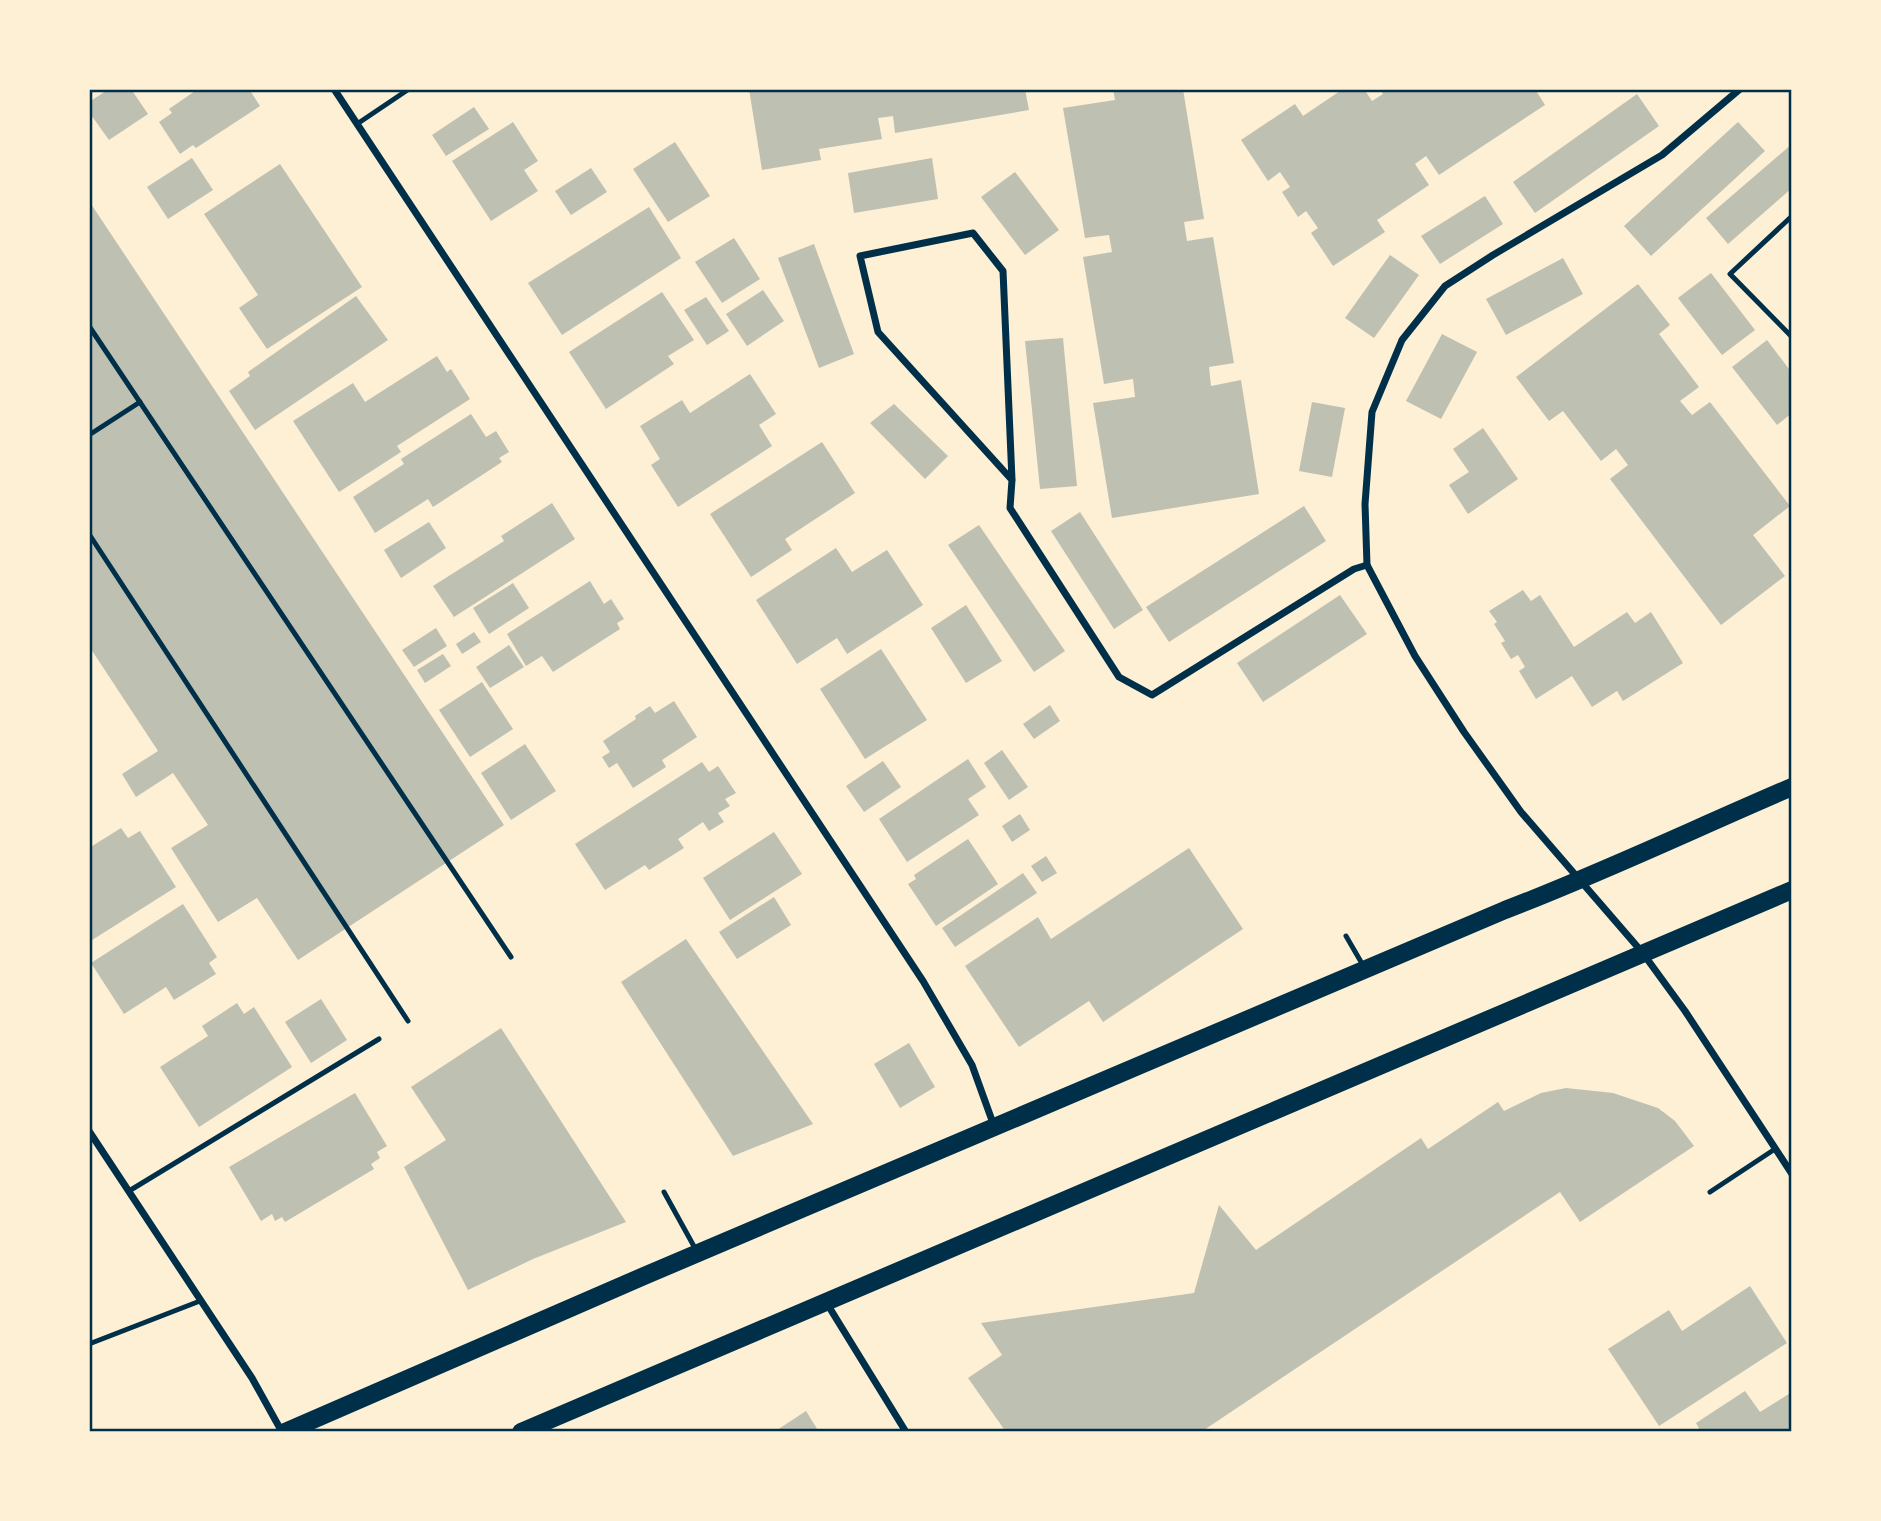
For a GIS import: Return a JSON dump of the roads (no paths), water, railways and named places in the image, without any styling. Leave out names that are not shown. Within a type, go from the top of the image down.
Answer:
[{"type":"main road","points":[[284,1432],[994,1127],[1581,881],[1646,849],[1792,787]]},
{"type":"main road","points":[[521,1432],[1792,890]]},
{"type":"street","points":[[334,89],[923,981],[972,1065],[994,1127]]},
{"type":"street","points":[[1740,89],[1662,155],[1493,255],[1446,286],[1402,340],[1372,412],[1365,504],[1367,565],[1415,656],[1464,733],[1521,812],[1642,952],[1685,1011],[1792,1174]]},
{"type":"street","points":[[1012,480],[878,332],[860,256],[973,233],[1003,271],[1012,480],[1010,508],[1119,677],[1152,695],[1354,569],[1367,565]]},
{"type":"street","points":[[89,1131],[92,1142],[129,1191],[252,1378],[284,1432]]},
{"type":"street","points":[[826,1302],[906,1432]]},
{"type":"lane","points":[[357,124],[409,89]]},
{"type":"lane","points":[[1792,216],[1731,274],[1792,337]]},
{"type":"lane","points":[[89,326],[511,957]]},
{"type":"lane","points":[[89,435],[140,402]]},
{"type":"lane","points":[[89,534],[408,1021]]},
{"type":"lane","points":[[1346,936],[1366,970]]},
{"type":"lane","points":[[129,1191],[379,1040]]},
{"type":"lane","points":[[1710,1192],[1775,1149]]},
{"type":"lane","points":[[664,1192],[698,1253]]},
{"type":"lane","points":[[89,1344],[200,1301]]}]
